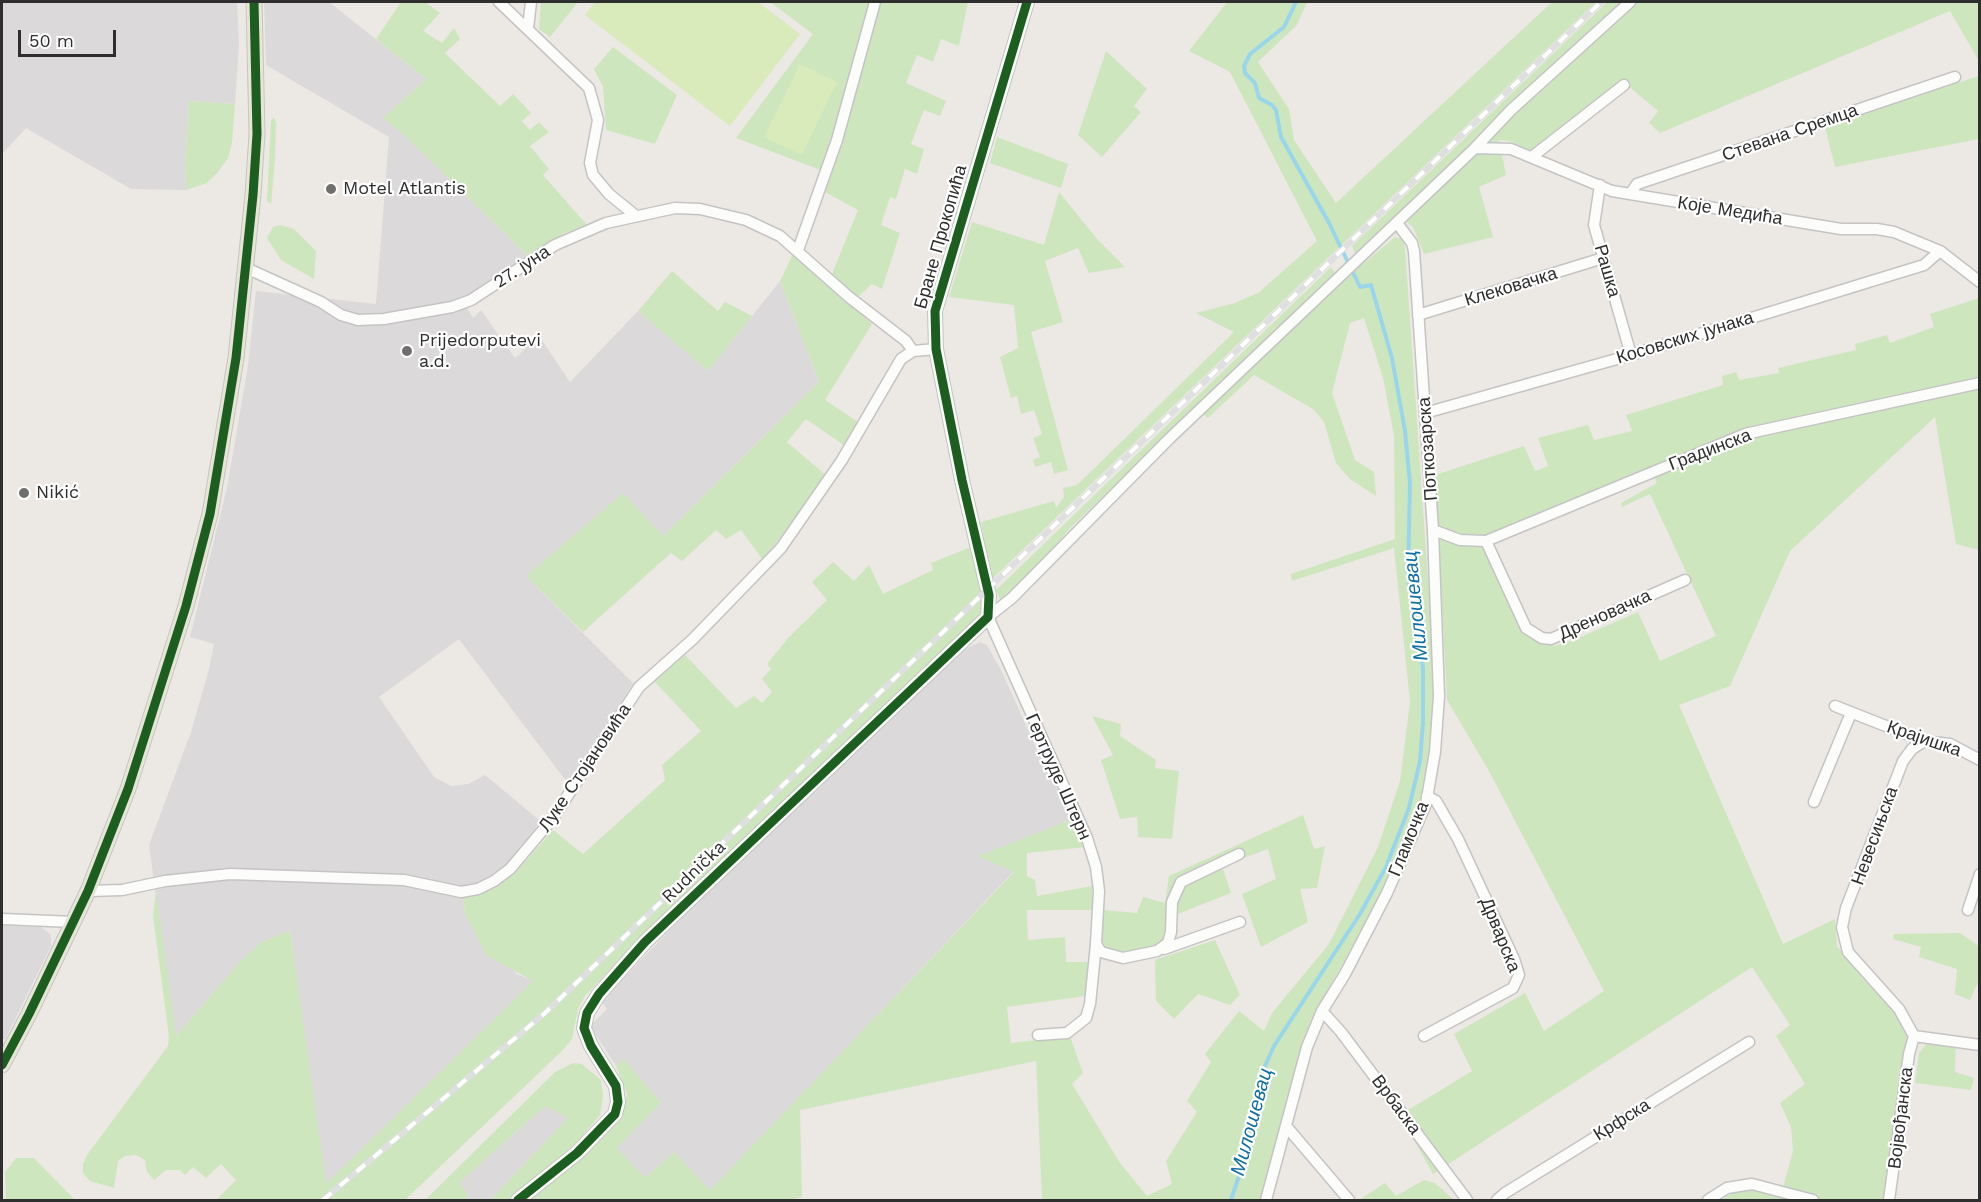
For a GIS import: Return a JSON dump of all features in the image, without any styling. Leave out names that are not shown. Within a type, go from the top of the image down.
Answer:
[{"type":"main road","points":[[2,1065],[74,922],[129,789],[186,606],[210,514],[236,358],[246,268],[256,134],[254,2]]},
{"type":"street","points":[[499,2],[589,88],[598,120],[590,163],[593,175],[609,194],[636,216]]},
{"type":"street","points":[[528,28],[531,2]]},
{"type":"street","points":[[798,250],[837,140],[875,2]]},
{"type":"street","name":"Бране Прокопића","points":[[988,617],[988,590],[957,459],[936,349],[935,311],[1027,2]]},
{"type":"street","points":[[988,617],[1012,598],[1091,516],[1475,148],[1511,110],[1630,2]]},
{"type":"street","name":"Стевана Сремца","points":[[1630,194],[1638,184],[1955,78]]},
{"type":"street","points":[[1533,156],[1624,85]]},
{"type":"street","name":"Које Медића","points":[[1475,148],[1498,147],[1533,156],[1600,185],[1630,194],[1841,230],[1877,229],[1894,232],[1940,251],[1980,282]]},
{"type":"street","name":"Рашка","points":[[1600,185],[1594,225],[1631,355]]},
{"type":"street","name":"27. јуна","points":[[246,268],[321,302],[341,315],[358,320],[384,320],[452,307],[471,300],[555,245],[606,223],[675,208],[700,208],[725,213],[780,236],[849,297],[906,341],[914,351]]},
{"type":"street","name":"Поткозарска","points":[[1396,223],[1412,243],[1414,251],[1433,530]]},
{"type":"street","name":"Косовских јунака","points":[[1425,413],[1631,355],[1924,265],[1940,251]]},
{"type":"street","name":"Клековачка","points":[[1418,315],[1603,258]]},
{"type":"street","points":[[914,351],[936,349]]},
{"type":"street","name":"Луке Стојановића","points":[[88,891],[122,890],[165,881],[230,874],[404,880],[461,892],[478,889],[494,881],[510,869],[553,818],[639,687],[693,639],[781,548],[842,459],[893,370],[902,359],[914,351]]},
{"type":"street","name":"Градинска","points":[[1486,541],[1744,434],[1980,384]]},
{"type":"street","points":[[1433,530],[1460,540],[1486,541]]},
{"type":"street","name":"Гламочка","points":[[1266,1200],[1307,1047],[1322,1011],[1345,974],[1382,903],[1421,819],[1427,796],[1436,743],[1439,696],[1433,530]]},
{"type":"street","name":"Дреновачка","points":[[1486,541],[1526,628],[1542,639],[1551,639],[1685,580]]},
{"type":"street","name":"Гертруде Штерн","points":[[988,617],[1087,838],[1096,867],[1100,891],[1090,1004],[1086,1018],[1067,1032],[1038,1035]]},
{"type":"street","name":"Rudnička","points":[[518,1200],[577,1153],[615,1114],[618,1102],[616,1086],[591,1046],[584,1028],[587,1013],[599,994],[645,942],[988,617]]},
{"type":"street","name":"Крајишка","points":[[1835,706],[1924,741],[1950,744],[1980,760]]},
{"type":"street","points":[[1814,802],[1851,713]]},
{"type":"street","name":"Невесињска","points":[[1914,1036],[1906,1019],[1856,963],[1844,940],[1842,927],[1846,908],[1859,882],[1890,791],[1908,754],[1924,741]]},
{"type":"street","name":"Дрварска","points":[[1424,1036],[1513,988],[1519,975],[1514,959],[1458,839],[1436,801],[1427,796]]},
{"type":"street","points":[[1157,951],[1168,943],[1171,932],[1172,902],[1181,882],[1239,854]]},
{"type":"street","points":[[1968,910],[1980,874]]},
{"type":"street","points":[[2,919],[74,922]]},
{"type":"street","points":[[1096,944],[1101,952],[1123,958],[1157,951],[1240,922]]},
{"type":"street","name":"Врбаска","points":[[1322,1011],[1341,1032],[1467,1200]]},
{"type":"street","points":[[1914,1036],[1980,1045]]},
{"type":"street","name":"Војвођанска","points":[[1889,1200],[1909,1054],[1914,1036]]},
{"type":"street","name":"Крфска","points":[[1497,1200],[1749,1042]]},
{"type":"street","points":[[1286,1126],[1349,1200]]},
{"type":"street","points":[[1708,1200],[1727,1188],[1752,1184],[1813,1200]]},
{"type":"shaded area","points":[[2,2],[237,2],[239,44],[235,104],[189,101],[185,161],[186,190],[131,189],[26,128],[2,154]]},
{"type":"shaded area","points":[[264,2],[329,2],[426,79],[383,118],[405,136],[527,255],[462,299],[473,318],[481,310],[515,358],[539,336],[570,382],[638,311],[708,371],[780,281],[819,382],[662,537],[526,576],[633,683],[569,785],[459,639],[379,697],[434,777],[451,786],[468,784],[485,775],[544,824],[517,856],[471,888],[462,888],[465,914],[517,974],[534,981],[325,1185],[290,930],[259,944],[239,963],[175,1037],[149,845],[191,732],[214,644],[190,637],[227,488],[248,366],[256,291],[376,304],[389,137],[266,65]]},
{"type":"shaded area","points":[[980,642],[987,645],[1001,670],[1039,754],[1073,819],[979,856],[1014,871],[710,1191],[674,1152],[645,1178],[616,1148],[661,1103],[624,1060],[616,1066],[590,1026],[607,1009],[601,1001],[691,908],[961,651]]},
{"type":"shaded area","points":[[2,926],[41,927],[51,935],[51,946],[5,1040],[2,1038]]},
{"type":"shaded area","points":[[545,1106],[569,1117],[490,1200],[464,1200],[469,1195],[459,1183]]},
{"type":"green space","points":[[401,2],[425,2],[440,13],[423,31],[442,43],[454,28],[460,39],[445,53],[500,106],[513,94],[531,113],[522,121],[530,130],[539,122],[549,132],[530,146],[549,169],[543,175],[587,225],[565,233],[527,255],[405,136],[383,118],[426,79],[376,39]]},
{"type":"green space","points":[[541,2],[578,2],[550,37],[539,29]]},
{"type":"green space","points":[[595,2],[758,2],[800,34],[730,126],[585,15]]},
{"type":"green space","points":[[770,2],[871,2],[823,171],[736,138],[813,34]]},
{"type":"green space","points":[[878,2],[968,2],[959,46],[941,39],[933,62],[917,55],[906,83],[946,101],[940,116],[924,110],[911,144],[924,149],[917,174],[905,169],[896,199],[890,197],[881,225],[900,233],[882,289],[872,284],[857,298],[832,274],[858,210],[823,191]]},
{"type":"green space","points":[[1227,2],[1307,2],[1297,25],[1258,62],[1289,109],[1294,140],[1336,203],[1552,2],[1596,2],[991,580],[981,522],[1054,501],[1056,508],[1064,497],[1063,488],[1077,485],[1234,332],[1196,313],[1235,303],[1258,293],[1317,241],[1230,72],[1189,51]]},
{"type":"green space","points":[[1607,2],[1979,2],[1979,61],[1950,11],[1660,133],[1649,123],[1658,111],[1627,85],[1541,155],[1509,141],[1499,140],[1506,175],[1479,187],[1493,237],[1424,254],[1413,227],[1397,214],[1355,253],[1352,246]]},
{"type":"green space","points":[[613,47],[677,95],[655,144],[606,130],[603,87],[594,69]]},
{"type":"green space","points":[[1106,51],[1147,89],[1134,106],[1141,112],[1102,157],[1078,135]]},
{"type":"green space","points":[[800,64],[837,82],[802,155],[764,137]]},
{"type":"green space","points":[[1979,76],[1979,139],[1835,167],[1825,127]]},
{"type":"green space","points":[[189,101],[235,104],[232,143],[228,158],[207,183],[186,190],[185,161]]},
{"type":"green space","points":[[274,117],[276,123],[275,159],[271,204],[267,201],[271,121]]},
{"type":"green space","points":[[997,137],[1068,164],[1061,188],[990,163]]},
{"type":"green space","points":[[1059,192],[1098,240],[1125,267],[1089,273],[1078,248],[1045,261],[1063,322],[1031,332],[1068,470],[1054,474],[1051,462],[1035,467],[1033,460],[1040,457],[1033,438],[1042,434],[1034,410],[1021,414],[1017,396],[1011,398],[1000,357],[1018,348],[1014,305],[949,297],[972,222],[1044,245]]},
{"type":"green space","points":[[280,225],[294,229],[316,251],[314,279],[281,260],[267,238],[273,227]]},
{"type":"green space","points":[[1395,237],[1402,239],[1405,247],[1435,681],[1432,752],[1419,810],[1390,879],[1315,1013],[1260,1200],[1042,1200],[1036,1061],[800,1110],[802,1197],[789,1200],[530,1200],[594,1146],[617,1121],[627,1094],[616,1066],[624,1059],[661,1103],[617,1148],[645,1178],[674,1152],[710,1190],[1014,872],[978,856],[1073,819],[1087,847],[1027,853],[1027,876],[1035,880],[1037,896],[1092,886],[1094,910],[1027,910],[1028,940],[1065,937],[1066,962],[1088,962],[1085,996],[1007,1007],[1011,1043],[1070,1036],[1083,1073],[1072,1084],[1120,1163],[1147,1196],[1172,1184],[1166,1161],[1197,1112],[1187,1101],[1211,1062],[1205,1054],[1239,1011],[1264,1031],[1272,1013],[1329,944],[1378,847],[1400,781],[1410,702],[1394,548],[1292,581],[1291,574],[1395,539],[1394,436],[1383,378],[1364,318],[1350,323],[1332,393],[1355,460],[1374,472],[1376,496],[1350,479],[1336,463],[1324,422],[1313,409],[1254,375],[1208,418],[1202,413],[1346,278]]},
{"type":"green space","points":[[793,254],[872,324],[825,400],[858,422],[845,446],[806,419],[787,442],[827,476],[763,560],[741,530],[726,539],[716,530],[682,561],[671,553],[583,632],[526,576],[623,493],[663,536],[819,382],[780,281]]},
{"type":"green space","points":[[1331,267],[1335,273],[1070,528],[1034,572],[1003,602],[996,590]]},
{"type":"green space","points":[[672,271],[718,311],[725,302],[752,316],[708,371],[638,311]]},
{"type":"green space","points":[[1979,298],[1979,550],[1956,544],[1935,417],[1790,551],[1730,686],[1679,705],[1783,944],[1835,919],[1837,946],[1862,978],[1899,1013],[1908,1029],[1886,1200],[1721,1200],[1734,1192],[1748,1190],[1781,1195],[1793,1151],[1791,1127],[1780,1103],[1805,1084],[1776,1036],[1790,1025],[1752,967],[1433,1174],[1400,1115],[1472,1071],[1454,1034],[1525,993],[1544,1031],[1604,991],[1489,771],[1447,700],[1435,475],[1524,446],[1535,471],[1548,466],[1538,438],[1588,425],[1594,440],[1632,431],[1626,415],[1723,385],[1722,376],[1736,372],[1739,380],[1779,373],[1778,368],[1856,350],[1855,344],[1887,335],[1890,343],[1934,327],[1930,314]],"holes":[[[1650,468],[1657,483],[1621,503],[1622,507],[1650,494],[1716,636],[1660,661],[1638,612],[1555,646],[1539,642],[1525,631],[1489,537]]]},
{"type":"green space","points":[[971,547],[984,609],[976,621],[680,900],[602,978],[585,996],[578,1009],[572,1039],[562,1051],[405,1200],[216,1200],[236,1180],[221,1164],[206,1178],[193,1167],[185,1175],[180,1170],[166,1170],[154,1180],[147,1172],[145,1160],[136,1155],[125,1156],[118,1161],[114,1188],[90,1181],[83,1173],[83,1164],[87,1155],[168,1046],[169,1037],[153,916],[156,890],[176,1036],[239,963],[259,944],[290,930],[326,1184],[533,981],[487,956],[465,914],[463,898],[495,888],[518,870],[553,830],[583,854],[665,780],[662,765],[701,731],[654,681],[685,655],[736,708],[754,696],[762,703],[772,692],[762,679],[771,669],[767,664],[789,637],[827,600],[812,582],[833,562],[854,581],[869,565],[883,594],[933,570],[931,563]]},
{"type":"green space","points":[[1092,716],[1121,724],[1120,736],[1156,760],[1155,768],[1179,771],[1172,839],[1138,837],[1137,817],[1120,819],[1101,760],[1113,755]]},
{"type":"green space","points":[[1303,815],[1314,849],[1325,846],[1317,888],[1300,889],[1308,922],[1261,947],[1242,894],[1276,879],[1268,849],[1222,866],[1231,893],[1168,918],[1161,944],[1146,951],[1122,954],[1107,948],[1099,938],[1103,910],[1137,913],[1143,897],[1165,903],[1169,876]]},
{"type":"green space","points":[[1960,933],[1979,946],[1979,980],[1970,1000],[1955,994],[1957,969],[1919,957],[1921,947],[1893,939],[1894,934]]},
{"type":"green space","points":[[1215,940],[1240,995],[1230,1005],[1198,994],[1174,1019],[1156,1001],[1155,960]]},
{"type":"green space","points":[[1928,1042],[1956,1045],[1955,1072],[1974,1078],[1971,1090],[1915,1083],[1919,1053]]},
{"type":"green space","points":[[573,1063],[582,1064],[601,1080],[603,1096],[600,1115],[579,1140],[510,1200],[490,1200],[568,1118],[545,1106],[459,1183],[469,1195],[464,1200],[425,1200],[555,1072]]},
{"type":"green space","points":[[16,1158],[34,1158],[75,1200],[6,1200],[5,1172]]},
{"type":"green space","points":[[1424,1180],[1435,1183],[1454,1200],[1359,1200],[1385,1183],[1396,1196]]},
{"type":"waterway","name":"Милошевац","points":[[1231,1200],[1241,1170],[1260,1077],[1274,1046],[1360,914],[1386,867],[1409,808],[1420,761],[1423,723],[1423,668],[1408,577],[1410,483],[1405,431],[1392,358],[1371,285],[1360,287],[1329,223],[1281,137],[1276,110],[1259,98],[1255,83],[1245,73],[1244,66],[1250,54],[1284,27],[1296,2]]},
{"type":"railway","points":[[323,1200],[545,1013],[1601,2]]},
{"type":"cycle path","points":[[2,1065],[88,891],[128,789],[186,606],[210,514],[236,358],[253,195],[257,134],[254,2]]},
{"type":"cycle path","points":[[518,1200],[577,1153],[615,1114],[618,1102],[616,1086],[591,1046],[584,1028],[587,1013],[599,994],[645,942],[988,617],[989,595],[962,480],[936,349],[935,311],[1027,2]]},
{"type":"place","name":"Motel Atlantis","points":[[331,189]]},
{"type":"place","name":"Prijedorputevi a.d.","points":[[407,351]]},
{"type":"place","name":"Nikić","points":[[24,493]]}]
